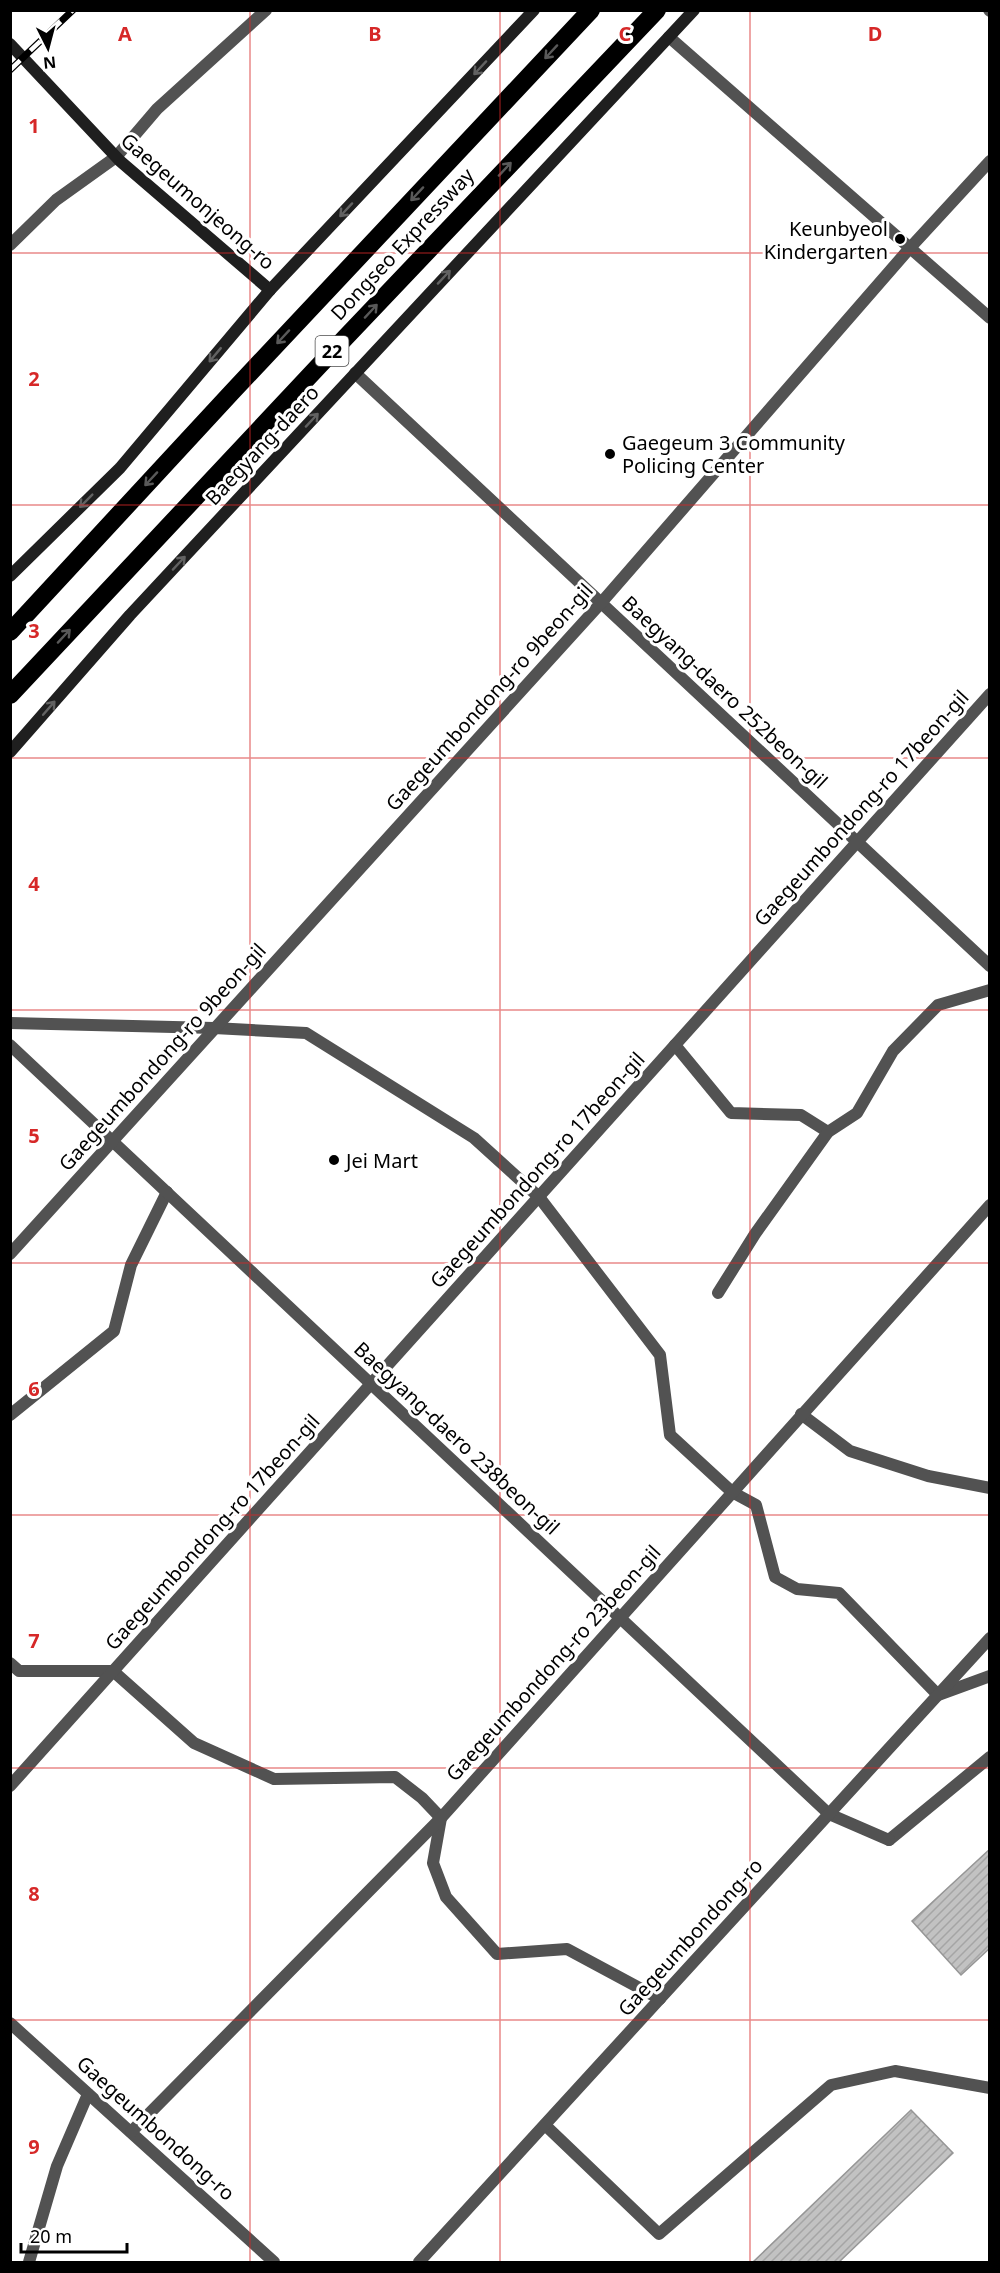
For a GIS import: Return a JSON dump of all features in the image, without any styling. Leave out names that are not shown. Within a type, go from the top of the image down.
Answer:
[{"type":"highway","name":"Dongseo Expressway","points":[[10,632],[240,383],[591,10]]},
{"type":"highway","name":"Dongseo Expressway","points":[[10,695],[369,312],[657,10]]},
{"type":"main road","points":[[10,576],[120,468],[270,290],[534,10]]},
{"type":"main road","name":"Baegyang-daero","points":[[10,752],[130,615],[694,10]]},
{"type":"main road","name":"Gaegeumonjeong-ro","points":[[10,45],[116,157],[270,290]]},
{"type":"street","points":[[10,244],[56,200],[116,157],[157,109],[266,10]]},
{"type":"street","points":[[669,37],[990,318]]},
{"type":"street","name":"Gaegeumbondong-ro 9beon-gil","points":[[10,1254],[601,603],[909,249],[990,161]]},
{"type":"street","name":"Baegyang-daero 252beon-gil","points":[[356,373],[990,966]]},
{"type":"street","name":"Gaegeumbondong-ro 17beon-gil","points":[[10,1786],[990,694]]},
{"type":"street","points":[[718,1293],[755,1234],[828,1132],[856,1113],[893,1051],[938,1005],[990,990]]},
{"type":"street","points":[[10,1023],[214,1028],[306,1033],[474,1138],[539,1197],[660,1355],[670,1435],[732,1492],[756,1505],[776,1577],[797,1590],[839,1593],[938,1695],[990,1676]]},
{"type":"street","name":"Baegyang-daero 238beon-gil","points":[[10,1045],[829,1814],[890,1839],[990,1757]]},
{"type":"street","points":[[675,1045],[731,1113],[801,1115],[828,1132]]},
{"type":"street","points":[[10,1415],[114,1331],[131,1265],[167,1192]]},
{"type":"street","name":"Gaegeumbondong-ro 23beon-gil","points":[[131,2132],[441,1818],[990,1205]]},
{"type":"street","points":[[801,1414],[850,1451],[928,1476],[990,1488]]},
{"type":"street","name":"Gaegeumbondong-ro","points":[[419,2262],[990,1638]]},
{"type":"street","name":"Gaegeumbondong-ro 17beon-gil","points":[[10,1664],[19,1671],[113,1671]]},
{"type":"street","points":[[113,1671],[194,1743],[274,1779],[395,1777],[422,1798],[441,1818],[432,1863],[446,1897],[497,1954],[567,1949],[660,1999]]},
{"type":"street","name":"Gaegeumbondong-ro","points":[[10,2023],[274,2262]]},
{"type":"street","points":[[545,2125],[658,2234],[831,2085],[895,2071],[990,2088]]},
{"type":"street","points":[[29,2262],[57,2166],[88,2094]]},
{"type":"building","points":[[990,1849],[990,1948],[961,1975],[912,1921]]},
{"type":"building","points":[[911,2110],[953,2153],[839,2262],[753,2262]]},
{"type":"railway","points":[[10,70],[73,10]]},
{"type":"place","name":"Keunbyeol Kindergarten","points":[[900,239]]},
{"type":"place","name":"Gaegeum 3 Community Policing Center","points":[[610,454]]},
{"type":"place","name":"Jei Mart","points":[[334,1160]]}]
